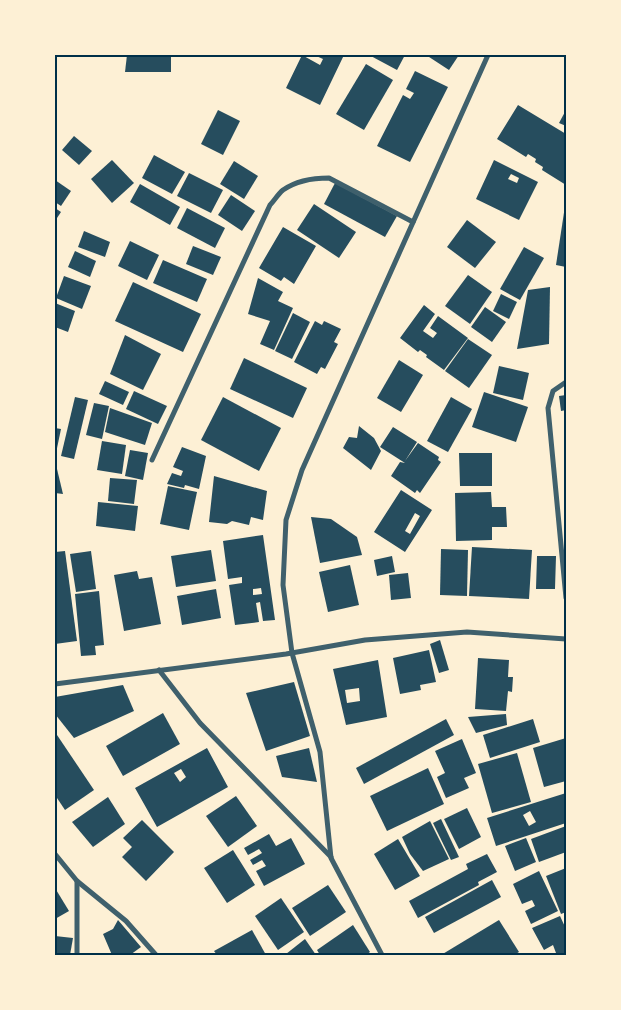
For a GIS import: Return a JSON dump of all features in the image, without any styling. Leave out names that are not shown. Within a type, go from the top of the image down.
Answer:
[{"type":"street","points":[[331,858],[320,752],[292,653],[283,585],[286,520],[302,470],[488,55]]},
{"type":"street","points":[[152,460],[270,205],[283,191],[308,180],[329,178],[413,222]]},
{"type":"street","points":[[566,382],[553,391],[548,408],[566,598]]},
{"type":"street","points":[[55,684],[292,653],[365,640],[467,632],[566,639]]},
{"type":"street","points":[[159,670],[200,723],[331,858],[382,955]]},
{"type":"street","points":[[55,854],[77,881],[126,920],[156,955]]},
{"type":"street","points":[[77,881],[77,955]]},
{"type":"building","points":[[127,55],[171,55],[171,72],[125,72]]},
{"type":"building","points":[[302,55],[320,65],[323,59],[314,55],[344,55],[320,105],[286,88]]},
{"type":"building","points":[[369,55],[405,55],[397,70]]},
{"type":"building","points":[[426,55],[459,55],[449,70]]},
{"type":"building","points":[[366,64],[393,80],[364,130],[336,114]]},
{"type":"building","points":[[415,71],[448,87],[410,162],[377,146],[403,95],[410,99],[414,93],[406,89]]},
{"type":"building","points":[[518,105],[566,134],[566,185],[542,170],[543,167],[535,162],[536,159],[528,154],[526,157],[497,139]]},
{"type":"building","points":[[218,110],[240,121],[223,155],[201,144]]},
{"type":"building","points":[[566,110],[566,126],[559,123]]},
{"type":"building","points":[[74,136],[92,151],[79,165],[62,150]]},
{"type":"building","points":[[154,155],[185,172],[172,194],[142,178]]},
{"type":"building","points":[[112,160],[134,183],[112,203],[91,179]]},
{"type":"building","points":[[494,160],[538,182],[519,220],[476,199]],"holes":[[[511,174],[519,178],[517,183],[508,179]]]},
{"type":"building","points":[[234,161],[258,176],[244,199],[220,184]]},
{"type":"building","points":[[189,173],[223,190],[211,213],[177,196]]},
{"type":"building","points":[[55,180],[71,191],[61,206],[55,202]]},
{"type":"building","points":[[335,183],[397,216],[385,237],[324,204]]},
{"type":"building","points":[[140,184],[180,207],[170,225],[130,202]]},
{"type":"building","points":[[231,195],[255,211],[242,231],[218,215]]},
{"type":"building","points":[[314,204],[356,232],[339,258],[297,230]]},
{"type":"building","points":[[566,206],[566,267],[556,265]]},
{"type":"building","points":[[55,208],[61,212],[55,221]]},
{"type":"building","points":[[187,208],[225,228],[215,248],[177,228]]},
{"type":"building","points":[[467,220],[496,242],[475,268],[447,247]]},
{"type":"building","points":[[283,227],[316,246],[294,284],[284,277],[281,281],[259,268]]},
{"type":"building","points":[[84,231],[110,242],[105,257],[78,247]]},
{"type":"building","points":[[130,241],[159,255],[147,280],[118,266]]},
{"type":"building","points":[[193,246],[221,257],[213,275],[186,264]]},
{"type":"building","points":[[524,247],[544,258],[520,300],[500,289]]},
{"type":"building","points":[[75,251],[96,261],[90,277],[68,267]]},
{"type":"building","points":[[163,260],[207,279],[197,302],[153,283]]},
{"type":"building","points":[[468,275],[492,292],[470,324],[445,306]]},
{"type":"building","points":[[64,276],[91,286],[82,309],[56,298]]},
{"type":"building","points":[[258,278],[283,292],[278,301],[293,308],[274,350],[260,344],[270,321],[248,314]]},
{"type":"building","points":[[133,282],[201,314],[183,352],[115,321]]},
{"type":"building","points":[[550,287],[549,344],[517,349],[528,290]]},
{"type":"building","points":[[501,294],[517,302],[509,319],[493,311]]},
{"type":"building","points":[[55,303],[75,311],[68,332],[55,327]]},
{"type":"building","points":[[424,305],[435,314],[423,331],[433,338],[437,333],[430,328],[438,316],[468,338],[444,370],[426,357],[427,355],[420,350],[418,352],[400,338]]},
{"type":"building","points":[[485,307],[506,322],[492,342],[471,327]]},
{"type":"building","points":[[293,313],[310,322],[292,359],[275,351]]},
{"type":"building","points":[[315,321],[322,325],[324,321],[341,329],[334,342],[338,344],[325,369],[321,367],[317,374],[294,362]]},
{"type":"building","points":[[125,335],[161,354],[143,390],[110,374]]},
{"type":"building","points":[[468,339],[492,355],[469,388],[445,371]]},
{"type":"building","points":[[244,358],[307,388],[293,418],[230,389]]},
{"type":"building","points":[[399,360],[423,375],[401,412],[377,398]]},
{"type":"building","points":[[499,366],[529,373],[523,400],[493,393]]},
{"type":"building","points":[[105,381],[129,392],[123,405],[99,394]]},
{"type":"building","points":[[134,391],[167,406],[158,424],[126,409]]},
{"type":"building","points":[[484,392],[528,407],[516,442],[472,427]]},
{"type":"building","points":[[566,395],[566,410],[561,411],[559,396]]},
{"type":"building","points":[[75,397],[88,400],[74,459],[61,456]]},
{"type":"building","points":[[223,397],[281,428],[259,471],[201,440]]},
{"type":"building","points":[[451,397],[472,409],[448,452],[427,441]]},
{"type":"building","points":[[94,403],[109,406],[102,439],[86,435]]},
{"type":"building","points":[[110,408],[152,423],[145,445],[105,432]]},
{"type":"building","points":[[359,426],[374,438],[381,451],[371,470],[343,448],[349,437],[357,438]]},
{"type":"building","points":[[393,427],[417,442],[405,461],[418,443],[439,457],[438,460],[441,462],[420,493],[417,490],[415,493],[391,476],[400,462],[405,463],[380,447]]},
{"type":"building","points":[[55,428],[61,429],[56,453],[55,453]]},
{"type":"building","points":[[102,441],[126,445],[122,474],[97,470]]},
{"type":"building","points":[[182,447],[206,456],[199,489],[185,485],[184,488],[167,484],[172,473],[181,476],[183,471],[173,467]]},
{"type":"building","points":[[130,450],[148,453],[143,480],[125,476]]},
{"type":"building","points":[[459,453],[492,453],[492,486],[460,486]]},
{"type":"building","points":[[55,468],[57,469],[63,494],[55,493]]},
{"type":"building","points":[[214,476],[267,491],[263,520],[251,517],[249,525],[232,521],[227,524],[209,522]]},
{"type":"building","points":[[110,478],[137,480],[134,504],[108,501]]},
{"type":"building","points":[[168,486],[197,492],[189,530],[160,524]]},
{"type":"building","points":[[401,490],[432,510],[405,552],[374,532]],"holes":[[[415,513],[420,516],[410,534],[405,531]]]},
{"type":"building","points":[[491,492],[492,507],[506,507],[507,527],[492,527],[492,540],[456,541],[455,493]]},
{"type":"building","points":[[98,502],[138,506],[135,531],[96,526]]},
{"type":"building","points":[[311,517],[331,519],[357,537],[362,555],[320,563]]},
{"type":"building","points":[[263,535],[275,620],[263,621],[260,602],[256,603],[259,622],[235,625],[229,585],[242,583],[242,577],[228,579],[223,541]],"holes":[[[261,588],[262,594],[253,595],[253,589]]]},
{"type":"building","points":[[472,547],[532,550],[529,599],[469,596]]},
{"type":"building","points":[[441,549],[468,550],[467,596],[440,595]]},
{"type":"building","points":[[211,550],[216,581],[176,587],[171,556]]},
{"type":"building","points":[[65,551],[77,641],[55,644],[55,552]]},
{"type":"building","points":[[91,551],[96,589],[76,592],[70,554]]},
{"type":"building","points":[[392,556],[395,572],[377,576],[374,560]]},
{"type":"building","points":[[537,556],[556,556],[555,589],[536,589]]},
{"type":"building","points":[[350,565],[359,605],[328,612],[319,572]]},
{"type":"building","points":[[137,571],[139,579],[152,577],[161,624],[124,631],[114,575]]},
{"type":"building","points":[[408,573],[411,598],[391,600],[389,575]]},
{"type":"building","points":[[216,589],[221,618],[182,625],[177,596]]},
{"type":"building","points":[[99,591],[104,645],[95,646],[96,655],[81,656],[75,594]]},
{"type":"building","points":[[440,640],[449,670],[439,673],[430,644]]},
{"type":"building","points":[[429,650],[436,682],[420,685],[421,690],[400,694],[393,658]]},
{"type":"building","points":[[478,658],[509,660],[508,677],[513,677],[512,692],[508,691],[506,711],[475,709]]},
{"type":"building","points":[[378,660],[387,717],[346,725],[333,669]],"holes":[[[359,688],[360,701],[347,703],[345,690]]]},
{"type":"building","points":[[294,682],[310,736],[266,751],[246,693]]},
{"type":"building","points":[[123,685],[134,711],[74,738],[55,714],[55,697]]},
{"type":"building","points":[[163,713],[180,744],[123,776],[106,746]]},
{"type":"building","points":[[506,714],[507,725],[476,733],[468,717]]},
{"type":"building","points":[[446,719],[454,735],[364,784],[356,768]]},
{"type":"building","points":[[533,719],[540,742],[490,758],[483,735]]},
{"type":"building","points":[[55,732],[94,790],[65,810],[55,795]]},
{"type":"building","points":[[566,738],[566,781],[544,787],[533,748]]},
{"type":"building","points":[[462,739],[476,773],[464,778],[469,788],[446,798],[437,777],[445,773],[435,751]]},
{"type":"building","points":[[207,748],[228,787],[157,827],[135,788]],"holes":[[[181,769],[186,777],[180,782],[174,773]]]},
{"type":"building","points":[[309,748],[317,782],[282,777],[276,756]]},
{"type":"building","points":[[517,753],[531,802],[492,813],[478,764]]},
{"type":"building","points":[[428,768],[444,804],[387,831],[370,796]]},
{"type":"building","points":[[566,793],[566,823],[496,846],[487,818]],"holes":[[[530,811],[536,822],[529,826],[523,815]]]},
{"type":"building","points":[[236,796],[257,826],[228,847],[206,816]]},
{"type":"building","points":[[108,797],[125,824],[93,847],[72,822]]},
{"type":"building","points":[[467,808],[481,837],[459,849],[444,819]]},
{"type":"building","points":[[441,819],[459,857],[451,860],[433,823]]},
{"type":"building","points":[[142,820],[174,852],[146,881],[122,857],[132,847],[123,838]]},
{"type":"building","points":[[430,821],[449,859],[423,871],[410,854],[402,837]]},
{"type":"building","points":[[566,826],[566,852],[539,862],[531,839]]},
{"type":"building","points":[[269,834],[276,846],[291,838],[305,864],[264,886],[256,871],[266,866],[262,860],[253,865],[250,860],[262,853],[259,849],[248,855],[244,848]]},
{"type":"building","points":[[526,838],[536,862],[515,871],[505,846]]},
{"type":"building","points":[[398,839],[420,876],[395,890],[374,854]]},
{"type":"building","points":[[233,850],[255,885],[227,903],[204,868]]},
{"type":"building","points":[[487,854],[497,872],[478,882],[479,885],[418,918],[409,901],[468,869],[466,864]]},
{"type":"building","points":[[566,868],[566,912],[561,914],[546,876]]},
{"type":"building","points":[[539,871],[558,911],[531,924],[525,911],[535,906],[532,900],[522,904],[513,884]]},
{"type":"building","points":[[492,880],[501,897],[434,933],[425,917]]},
{"type":"building","points":[[328,885],[346,912],[310,936],[292,908]]},
{"type":"building","points":[[55,888],[69,911],[55,919]]},
{"type":"building","points":[[281,898],[304,932],[278,950],[255,916]]},
{"type":"building","points":[[560,916],[566,929],[566,955],[552,955],[556,953],[553,945],[544,950],[532,928]]},
{"type":"building","points":[[118,920],[141,947],[130,955],[112,955],[103,934],[113,929]]},
{"type":"building","points":[[499,920],[519,952],[514,955],[441,955]]},
{"type":"building","points":[[353,925],[370,952],[366,955],[320,955],[317,950]]},
{"type":"building","points":[[252,930],[266,955],[217,955],[214,951]]},
{"type":"building","points":[[55,936],[73,938],[70,955],[55,955]]},
{"type":"building","points":[[305,939],[316,955],[286,955],[286,954]]}]
